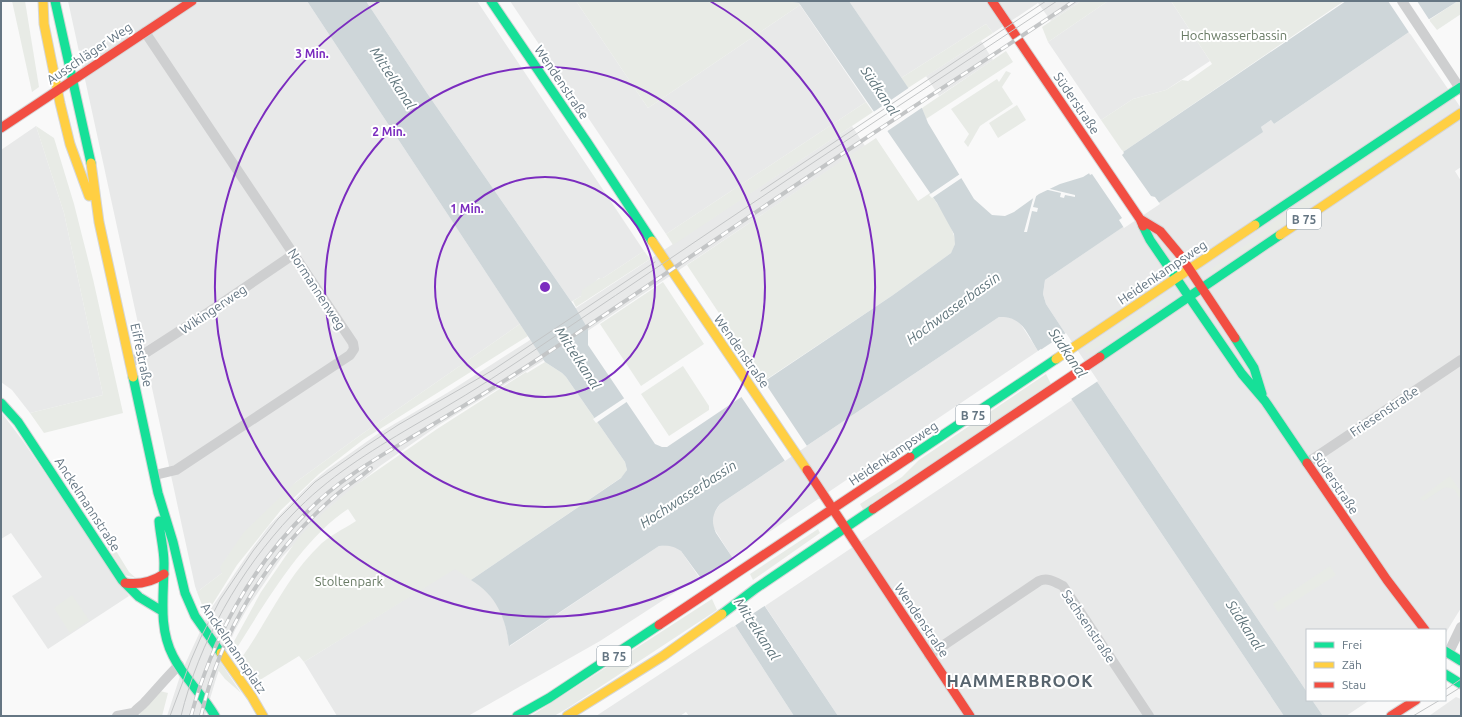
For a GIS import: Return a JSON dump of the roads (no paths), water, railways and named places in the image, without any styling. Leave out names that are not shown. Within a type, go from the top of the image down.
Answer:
[{"type":"main road","name":"Eiffestraße","points":[[43,1],[44,24],[57,90],[70,144],[99,222]]},
{"type":"main road","name":"Eiffestraße","points":[[56,1],[91,160],[99,222],[158,493],[173,542],[185,594]]},
{"type":"main road","name":"Ausschläger Weg","points":[[1,128],[192,1]]},
{"type":"main road","name":"Wendenstraße","points":[[491,1],[587,142],[679,282],[796,453],[970,716]]},
{"type":"main road","name":"Süderstraße","points":[[992,1],[1140,219],[1150,240],[1189,297],[1242,374],[1265,401],[1386,580],[1424,629]]},
{"type":"main road","name":"Heidenkampsweg","points":[[517,716],[549,698],[709,593],[1461,88]]},
{"type":"main road","name":"B 75","points":[[567,716],[627,680],[724,614],[755,589],[1461,113]]},
{"type":"main road","name":"Süderstraße","points":[[1140,219],[1160,231],[1202,288],[1254,368],[1265,401]]},
{"type":"main road","name":"Anckelmannstraße","points":[[1,403],[18,422],[125,583],[139,597],[162,611]]},
{"type":"main road","name":"Eiffestraße","points":[[158,493],[159,527],[164,555],[162,611],[168,642],[179,665]]},
{"type":"main road","points":[[125,583],[136,584],[149,582],[164,574]]},
{"type":"main road","name":"Süderstraße","points":[[1386,580],[1412,629]]},
{"type":"main road","name":"Anckelmannsplatz","points":[[185,594],[188,604],[195,616],[252,697],[263,716]]},
{"type":"main road","points":[[1446,655],[1461,661]]},
{"type":"main road","points":[[179,665],[215,716]]},
{"type":"main road","points":[[1446,675],[1461,684]]},
{"type":"main road","points":[[1391,716],[1414,701]]},
{"type":"street","points":[[1402,1],[1461,88]]},
{"type":"street","name":"Normannenweg","points":[[145,32],[353,343],[354,350],[350,356],[176,470],[155,475]]},
{"type":"street","name":"Wikingerweg","points":[[130,363],[294,254]]},
{"type":"street","name":"Friesenstraße","points":[[1307,463],[1461,360]]},
{"type":"street","name":"Sachsenstraße","points":[[930,655],[1039,581],[1045,579],[1052,580],[1063,586],[1150,716]]},
{"type":"street","points":[[1446,655],[1461,627]]},
{"type":"street","points":[[117,716],[133,714],[165,678],[179,665]]},
{"type":"water","points":[[307,1],[366,1],[427,93],[575,307],[588,329],[588,345],[655,444],[662,447],[667,447],[893,295],[951,253],[955,244],[954,234],[937,203],[799,3],[786,1],[849,1],[922,108],[928,123],[974,199],[992,215],[1005,216],[1014,212],[1039,194],[1060,184],[1083,177],[1123,152],[1346,1],[1458,1],[1409,32],[1274,124],[1271,120],[1261,127],[1263,132],[1045,280],[1043,294],[1046,304],[1306,691],[1306,701],[1313,701],[1323,716],[1284,716],[1072,400],[1041,349],[1038,351],[1019,323],[1007,317],[999,317],[720,504],[715,511],[713,525],[716,533],[838,716],[794,716],[735,625],[681,551],[671,546],[659,546],[509,646],[508,636],[498,608],[487,593],[471,580],[621,478],[627,470],[625,462],[566,377],[545,362]]},
{"type":"tram line","points":[[761,191],[1046,1]]},
{"type":"tram line","points":[[181,716],[189,688],[210,634],[239,583],[273,536],[292,515],[320,489],[365,456],[504,371],[757,200],[1057,1]]},
{"type":"tram line","points":[[170,716],[191,660],[220,600],[253,551],[278,519],[315,482],[398,425],[493,370],[655,262]]},
{"type":"tram line","points":[[1446,689],[1461,679]]},
{"type":"tram line","points":[[1446,696],[1461,687]]},
{"type":"tram line","points":[[1413,716],[1438,701]]},
{"type":"railway","points":[[191,716],[210,659],[222,632],[251,580],[287,533],[320,499],[374,460],[526,367],[860,142],[1074,1]]},
{"type":"railway","points":[[201,716],[221,653],[251,595],[269,568],[289,542],[311,518],[339,492],[371,468]]},
{"type":"district","name":"HAMMERBROOK","points":[[1020,680]]},
{"type":"park label","name":"Hochwasserbassin","points":[[1234,35]]},
{"type":"park label","name":"Stoltenpark","points":[[349,581]]},
{"type":"water label","name":"Mittelkanal","points":[[393,78]]},
{"type":"water label","name":"Südkanal","points":[[880,91]]},
{"type":"water label","name":"Hochwasserbassin","points":[[953,308]]},
{"type":"water label","name":"Südkanal","points":[[1068,353]]},
{"type":"water label","name":"Mittelkanal","points":[[578,358]]},
{"type":"water label","name":"Hochwasserbassin","points":[[688,494]]},
{"type":"water label","name":"Südkanal","points":[[1245,625]]},
{"type":"water label","name":"Mittelkanal","points":[[757,629]]}]
